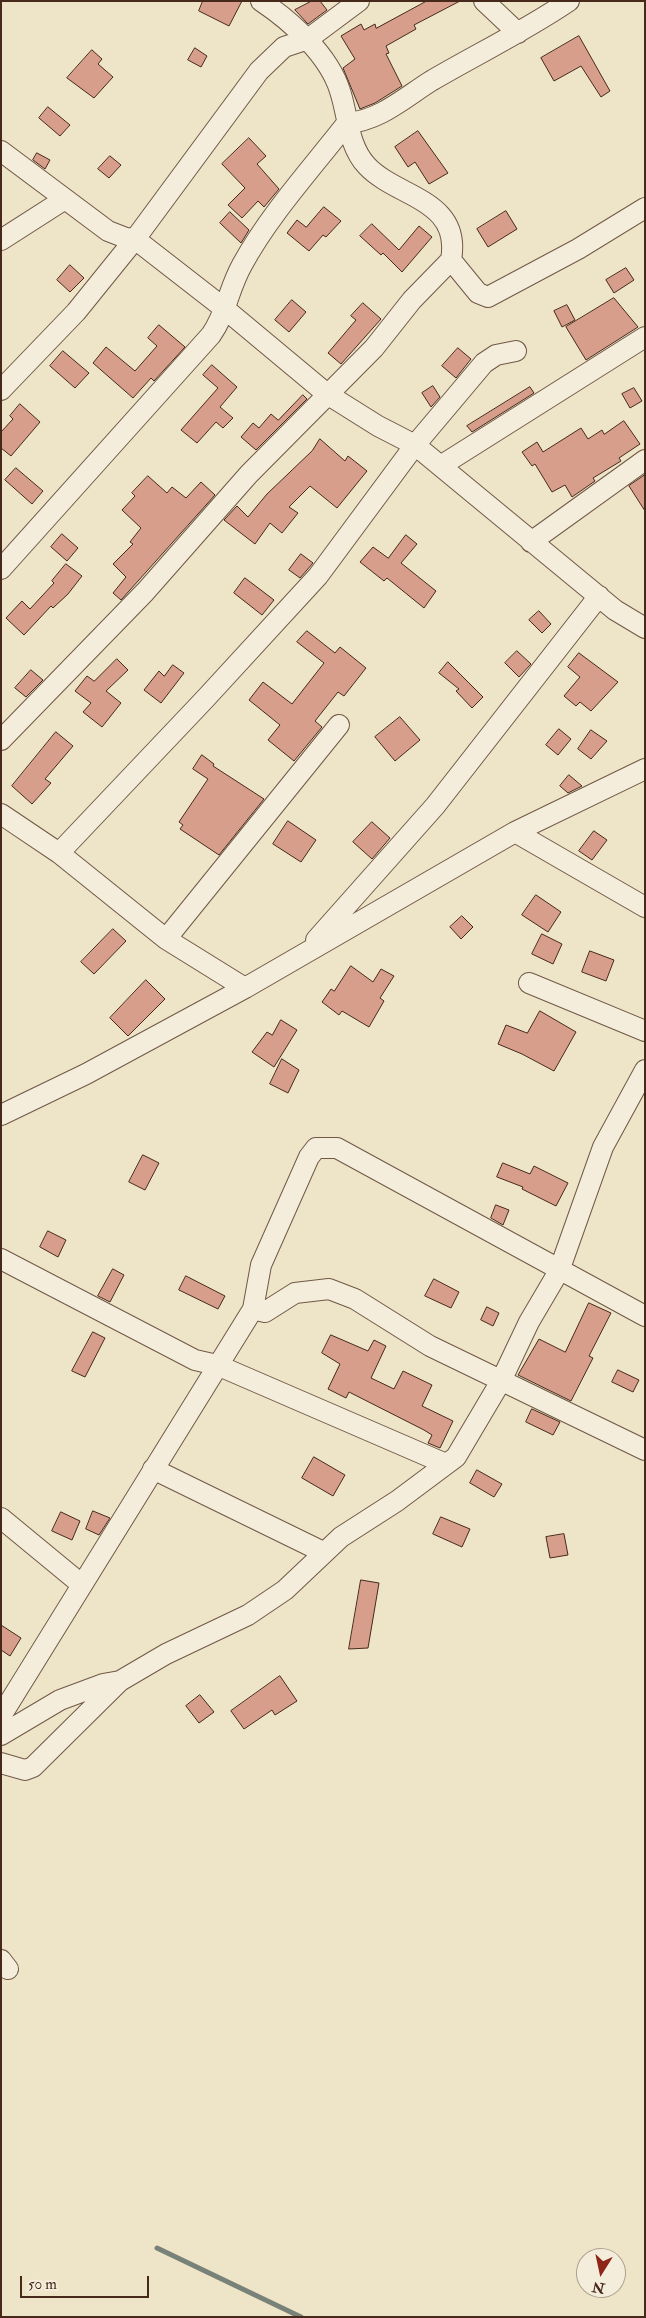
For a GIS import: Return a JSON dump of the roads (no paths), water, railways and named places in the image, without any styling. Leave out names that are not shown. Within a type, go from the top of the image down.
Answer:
[{"type":"street","points":[[261,1],[281,15],[308,39],[337,82],[347,124],[361,159],[383,178],[422,199],[441,214],[451,236],[451,260],[478,293],[488,296],[578,249],[645,208]]},
{"type":"street","points":[[1,390],[76,312],[135,239],[259,71],[284,47],[308,39],[359,1]]},
{"type":"street","points":[[484,1],[518,33]]},
{"type":"street","points":[[1,569],[211,335],[224,309],[232,286],[249,253],[347,124],[368,120],[385,111],[431,81],[518,33],[570,1]]},
{"type":"street","points":[[1,152],[108,231],[126,238],[135,239],[327,394],[378,426],[414,444],[615,610],[642,622]]},
{"type":"street","points":[[1,240],[65,199]]},
{"type":"street","points":[[1,740],[145,592],[249,474],[374,348],[412,300],[451,260]]},
{"type":"street","points":[[442,466],[645,337]]},
{"type":"street","points":[[59,853],[205,700],[318,576],[414,444],[484,362],[496,355],[516,351]]},
{"type":"street","points":[[531,542],[645,460]]},
{"type":"street","points":[[304,954],[435,806],[599,596]]},
{"type":"street","points":[[166,938],[339,725]]},
{"type":"street","points":[[1,1115],[86,1074],[245,988],[515,832],[645,769]]},
{"type":"street","points":[[1,814],[59,853],[166,938],[245,988]]},
{"type":"street","points":[[515,832],[645,907]]},
{"type":"street","points":[[529,983],[565,1000],[645,1031]]},
{"type":"street","points":[[1,1763],[25,1770],[33,1767],[120,1681],[166,1654],[248,1615],[285,1590],[341,1536],[397,1501],[456,1457],[501,1381],[529,1322],[560,1271],[603,1147],[645,1070]]},
{"type":"street","points":[[1,1716],[253,1309],[262,1265],[309,1157],[316,1148],[337,1148],[645,1316]]},
{"type":"street","points":[[1,1259],[195,1360],[217,1365],[446,1464]]},
{"type":"street","points":[[253,1309],[265,1312],[295,1293],[329,1289],[355,1298],[430,1346],[645,1450]]},
{"type":"street","points":[[153,1469],[323,1552]]},
{"type":"street","points":[[1,1518],[81,1584]]},
{"type":"street","points":[[1,1735],[60,1700],[102,1684],[120,1681]]},
{"type":"waterway","points":[[157,2248],[301,2317]]}]
